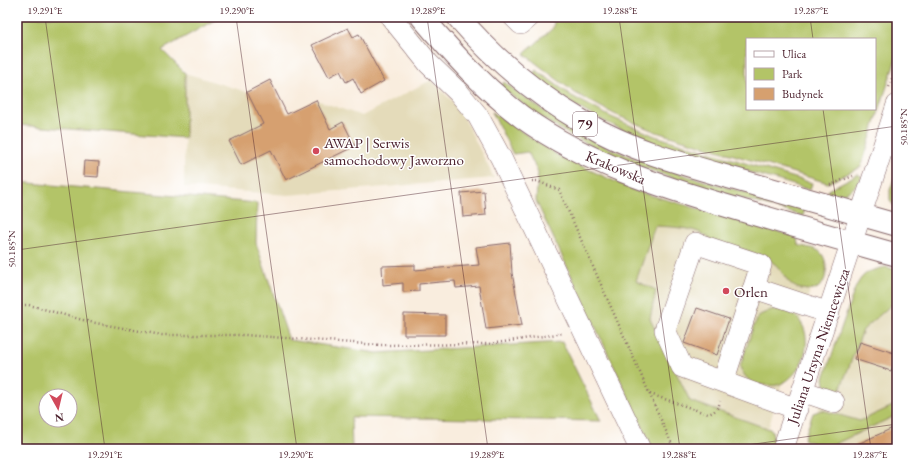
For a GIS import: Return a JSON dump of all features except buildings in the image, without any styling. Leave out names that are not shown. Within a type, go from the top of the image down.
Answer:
[{"type":"main road","name":"Krakowska","points":[[422,17],[454,55],[495,95],[523,117],[573,149],[607,166],[642,180],[687,195],[852,242]]},
{"type":"main road","name":"Krakowska","points":[[458,17],[493,55],[519,78],[550,102],[586,124],[653,154],[862,215]]},
{"type":"main road","name":"79","points":[[862,215],[897,225]]},
{"type":"main road","name":"79","points":[[852,242],[897,255]]},
{"type":"street","points":[[391,17],[429,64],[459,93],[478,116],[501,158],[640,449]]},
{"type":"street","points":[[862,215],[897,105]]},
{"type":"street","name":"Juliana Ursyna Niemcewicza","points":[[788,447],[800,400],[862,215]]},
{"type":"street","points":[[723,382],[761,265],[694,242],[665,330],[682,367],[723,382],[800,400],[834,402]]},
{"type":"street","points":[[754,288],[829,313]]},
{"type":"path","points":[[825,185],[843,182],[856,175]]},
{"type":"path","points":[[512,181],[538,181],[559,190],[674,449]]},
{"type":"path","points":[[17,305],[29,305],[90,322],[162,335],[245,336],[380,345],[490,344],[569,333],[582,329]]},
{"type":"path","points":[[650,394],[708,414],[714,412],[720,405],[723,382]]},
{"type":"shaded area","points":[[185,73],[247,92],[270,80],[287,114],[316,100],[362,116],[431,80],[459,108],[494,178],[288,195],[184,187]]},
{"type":"shaded area","points":[[591,196],[817,267],[762,449],[711,449]]},
{"type":"shaded area","points":[[897,290],[897,449],[824,449],[809,437],[851,313]]},
{"type":"green space","points":[[17,17],[220,17],[162,50],[185,73],[185,138],[17,125]]},
{"type":"green space","points":[[555,17],[897,17],[897,55],[861,167],[828,183],[656,132],[614,114],[575,93],[524,54],[553,28]]},
{"type":"green space","points":[[536,70],[572,96],[609,116],[655,136],[812,183],[810,190],[706,160],[630,133],[586,112],[568,101],[532,75]]},
{"type":"green space","points":[[504,82],[542,109],[595,142],[633,158],[706,182],[805,209],[803,216],[681,181],[593,147],[556,127],[532,111],[500,87]]},
{"type":"green space","points":[[492,112],[559,156],[636,191],[797,237],[798,245],[817,250],[823,255],[826,272],[822,283],[818,288],[813,290],[801,289],[789,282],[775,264],[761,256],[711,241],[707,236],[693,230],[677,227],[655,226],[636,281],[656,290],[650,319],[690,401],[772,430],[774,443],[772,449],[653,449],[536,201],[538,173],[528,152],[513,154]]},
{"type":"green space","points":[[897,170],[897,209],[890,201],[890,190]]},
{"type":"green space","points":[[858,174],[862,177],[859,182],[848,192],[827,194],[828,190]]},
{"type":"green space","points":[[17,182],[257,203],[256,243],[289,340],[377,353],[562,342],[601,421],[351,417],[352,449],[17,449]]},
{"type":"green space","points":[[886,267],[897,270],[897,307],[891,305],[863,330],[840,390],[829,391],[825,384],[824,378],[854,291],[860,280],[866,274]]},
{"type":"green space","points":[[771,310],[784,310],[797,318],[803,327],[806,338],[806,350],[802,362],[796,372],[787,380],[776,385],[760,385],[753,383],[744,375],[740,367],[754,325],[760,315]]},
{"type":"green space","points":[[897,404],[897,415],[824,449],[804,439],[813,413],[822,410],[860,421]]},
{"type":"place","name":"AWAP | Serwis samochodowy Jaworzno","points":[[316,151]]},
{"type":"place","name":"Orlen","points":[[726,291]]}]
